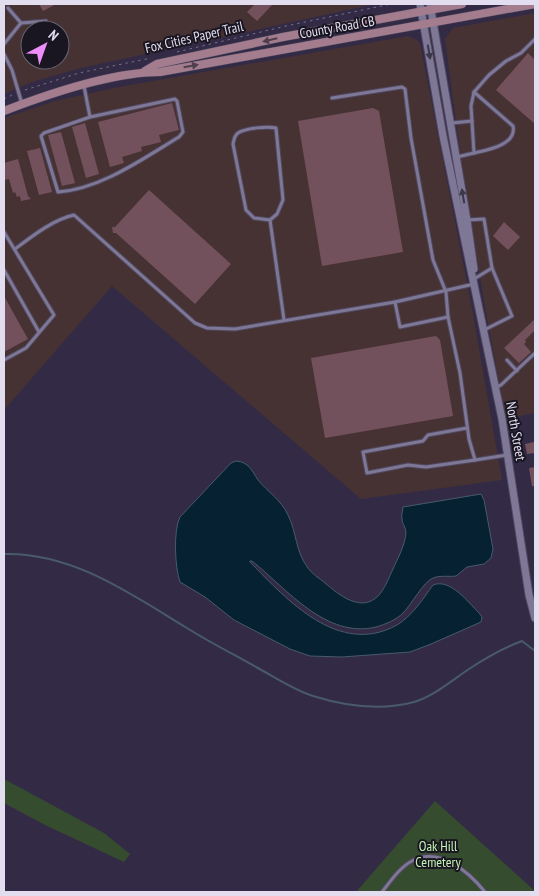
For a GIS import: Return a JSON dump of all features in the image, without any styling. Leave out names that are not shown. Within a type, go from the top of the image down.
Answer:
[{"type":"main road","name":"County Road CB","points":[[143,72],[157,64],[421,7],[462,4]]},
{"type":"main road","name":"County Road CB","points":[[4,111],[84,85],[143,72],[160,72],[535,4]]},
{"type":"street","name":"North Street","points":[[431,6],[467,220],[475,282],[508,455],[529,595],[535,618]]},
{"type":"street","name":"North Street","points":[[421,7],[447,155],[468,260],[475,282]]},
{"type":"lane","points":[[8,8],[20,22]]},
{"type":"lane","points":[[4,44],[20,24]]},
{"type":"lane","points":[[474,153],[471,106],[474,92],[489,75],[506,61],[520,54],[535,39]]},
{"type":"lane","points":[[4,54],[12,70],[22,105]]},
{"type":"lane","points":[[84,85],[90,117]]},
{"type":"lane","points":[[332,98],[402,86],[406,89],[412,138],[433,260],[446,292],[448,316],[460,373],[467,428],[474,460]]},
{"type":"lane","points":[[456,157],[503,145],[514,132],[513,126],[474,92]]},
{"type":"lane","points":[[175,99],[183,132],[124,170],[98,182],[58,192],[42,136],[44,132],[90,117],[175,99]]},
{"type":"lane","points":[[451,123],[472,121]]},
{"type":"lane","points":[[269,126],[276,128],[284,200],[277,214],[270,220],[254,218],[246,210],[233,144],[234,138],[239,132],[269,126]]},
{"type":"lane","points":[[14,248],[67,216],[74,215],[195,323],[208,328],[235,329],[446,292],[475,282],[492,268]]},
{"type":"lane","points":[[467,220],[484,219],[492,268],[512,316],[484,330]]},
{"type":"lane","points":[[270,220],[284,320]]},
{"type":"lane","points":[[4,232],[54,315],[26,348],[4,360]]},
{"type":"lane","points":[[4,270],[38,332]]},
{"type":"lane","points":[[395,302],[400,327],[448,316]]},
{"type":"lane","points":[[495,387],[501,385],[535,354]]},
{"type":"lane","points":[[507,360],[517,371]]},
{"type":"lane","points":[[467,428],[428,434],[423,441],[363,452],[367,473],[408,465],[426,467],[508,455]]},
{"type":"lane","points":[[382,892],[412,860],[429,858],[450,862],[460,867],[470,875],[484,892]]},
{"type":"path","name":"Fox Cities Paper Trail","points":[[173,52],[391,4]]},
{"type":"path","name":"Fox Cities Paper Trail","points":[[4,99],[19,92],[79,73],[156,57]]},
{"type":"shaded area","points":[[4,4],[375,4],[81,68],[32,82],[4,94]]},
{"type":"shaded area","points":[[535,13],[535,413],[506,419],[463,173],[445,39],[453,28]]},
{"type":"shaded area","points":[[408,36],[417,40],[420,44],[473,314],[502,480],[361,499],[112,286],[4,410],[4,118],[55,101],[119,87]]},
{"type":"green space","points":[[4,779],[104,833],[130,854],[124,862],[45,825],[4,803]]},
{"type":"green space","name":"Oak Hill Cemetery","points":[[435,801],[535,891],[535,892],[356,892]]},
{"type":"water","points":[[236,461],[244,463],[250,468],[258,480],[285,510],[291,522],[298,549],[310,570],[343,597],[357,603],[371,601],[378,596],[387,583],[405,538],[406,531],[402,518],[403,507],[481,494],[484,500],[493,549],[491,558],[484,564],[467,567],[456,576],[439,577],[429,580],[400,615],[391,622],[376,627],[358,629],[340,626],[324,619],[293,597],[252,561],[250,562],[297,607],[316,620],[335,629],[355,634],[376,633],[397,625],[412,612],[433,585],[439,584],[452,588],[464,597],[482,617],[481,622],[410,652],[342,657],[310,656],[290,649],[234,620],[205,597],[180,582],[176,559],[176,531],[180,517],[231,463]]},
{"type":"building","points":[[39,4],[56,4],[43,11]]},
{"type":"building","points":[[255,4],[273,4],[257,21],[247,12]]},
{"type":"building","points":[[528,53],[535,60],[535,124],[496,90]]},
{"type":"building","points":[[172,103],[179,130],[159,135],[161,142],[141,147],[142,151],[122,157],[124,163],[110,167],[98,122]]},
{"type":"building","points":[[373,108],[379,111],[403,252],[322,266],[298,121]]},
{"type":"building","points":[[85,123],[99,174],[86,178],[72,127]]},
{"type":"building","points":[[61,132],[75,183],[62,186],[48,135]]},
{"type":"building","points":[[40,148],[52,192],[39,195],[27,151]]},
{"type":"building","points":[[18,159],[28,196],[31,199],[21,201],[20,196],[17,197],[15,192],[13,193],[9,179],[4,180],[4,163]]},
{"type":"building","points":[[149,190],[231,264],[195,304],[116,233],[113,233],[112,227],[115,227]]},
{"type":"building","points":[[504,222],[520,237],[508,250],[493,236]]},
{"type":"building","points":[[4,296],[28,339],[4,352]]},
{"type":"building","points":[[535,319],[535,330],[525,340],[524,344],[531,352],[519,363],[504,348]]},
{"type":"building","points":[[436,336],[440,340],[453,416],[325,438],[311,358]]},
{"type":"building","points":[[534,442],[535,453],[527,454],[525,444]]},
{"type":"building","points":[[535,467],[535,486],[532,486],[529,468]]},
{"type":"waterway","points":[[4,554],[29,555],[53,560],[100,578],[291,687],[313,696],[350,705],[376,707],[414,702],[435,692],[501,650],[522,641],[535,651]]}]
